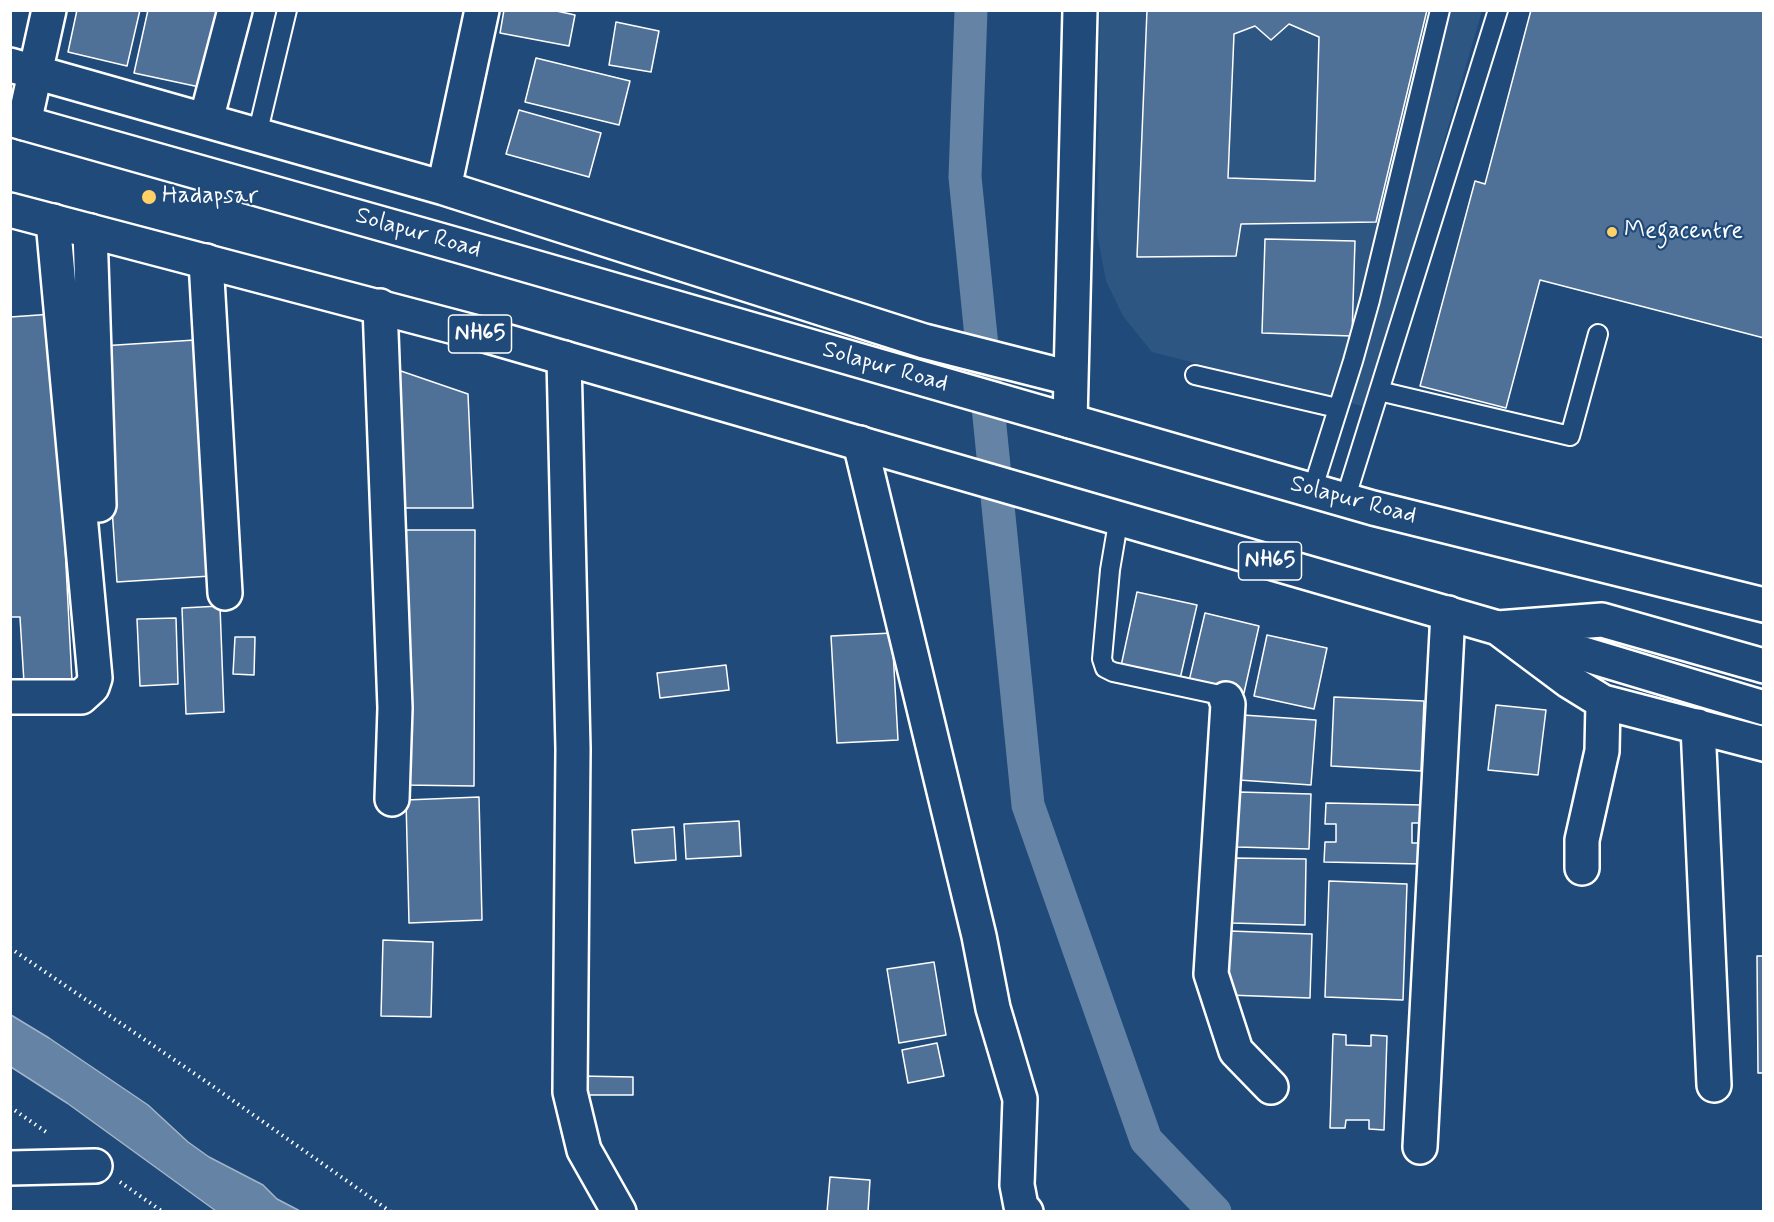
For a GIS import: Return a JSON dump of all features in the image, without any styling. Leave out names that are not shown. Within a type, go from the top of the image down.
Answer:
[{"type":"main road","points":[[17,121],[23,68],[49,10]]},
{"type":"main road","points":[[206,120],[236,10]]},
{"type":"main road","points":[[444,188],[482,10]]},
{"type":"main road","points":[[1070,421],[1055,374],[1080,10]]},
{"type":"main road","points":[[23,68],[444,188],[934,344],[1055,374]]},
{"type":"main road","name":"Solapur Road","points":[[17,121],[1312,491],[1764,605]]},
{"type":"main road","name":"NH65","points":[[10,210],[380,306],[1498,628],[1602,620],[1764,666]]},
{"type":"main road","points":[[10,697],[81,697],[92,687],[94,678],[53,221]]},
{"type":"main road","points":[[90,231],[102,581]]},
{"type":"main road","points":[[206,261],[225,593]]},
{"type":"main road","points":[[380,306],[395,708],[392,800]]},
{"type":"main road","points":[[931,381],[934,344]]},
{"type":"main road","points":[[564,358],[573,749],[570,1092],[585,1150],[619,1212]]},
{"type":"main road","points":[[860,443],[979,936],[993,1008],[1020,1100],[1017,1185],[1020,1210]]},
{"type":"main road","points":[[1420,1147],[1448,613]]},
{"type":"main road","points":[[1498,628],[1569,681],[1603,702],[1764,744]]},
{"type":"main road","points":[[1498,628],[1764,708]]},
{"type":"main road","points":[[1226,699],[1228,704],[1211,974],[1236,1051],[1271,1087]]},
{"type":"main road","points":[[1582,868],[1582,840],[1602,751],[1603,702]]},
{"type":"main road","points":[[1698,726],[1714,1084]]},
{"type":"main road","points":[[10,1168],[96,1166]]},
{"type":"lane","points":[[256,135],[287,10]]},
{"type":"lane","points":[[1312,491],[1370,300],[1440,10]]},
{"type":"lane","points":[[1345,500],[1498,10]]},
{"type":"lane","points":[[1379,391],[1570,436],[1598,334]]},
{"type":"lane","points":[[1195,375],[1337,408]]},
{"type":"lane","points":[[1119,517],[1109,582],[1102,659],[1105,668],[1113,672],[1220,694],[1226,699]]},
{"type":"lane","points":[[102,581],[104,640]]},
{"type":"path","points":[[10,948],[264,1121],[391,1212]]},
{"type":"shaded area","points":[[1100,11],[1482,11],[1366,407],[1152,352],[1123,316],[1106,281],[1097,233]]},
{"type":"shaded area","points":[[11,1015],[148,1105],[188,1142],[209,1157],[263,1185],[277,1199],[300,1211],[216,1211],[67,1103],[11,1067]]},
{"type":"building","points":[[77,10],[140,10],[127,66],[68,52]]},
{"type":"building","points":[[148,10],[221,11],[204,88],[134,73]]},
{"type":"building","points":[[504,10],[552,10],[575,15],[569,46],[500,33]]},
{"type":"building","points":[[1147,10],[1427,10],[1376,222],[1241,224],[1236,256],[1137,257]],"holes":[[[1289,24],[1319,37],[1315,181],[1228,178],[1234,34],[1255,26],[1271,40]]]},
{"type":"building","name":"Megacentre","points":[[1531,10],[1764,10],[1764,338],[1540,280],[1506,408],[1420,386],[1475,181],[1485,184]]},
{"type":"building","points":[[616,22],[659,31],[651,72],[609,65]]},
{"type":"building","points":[[536,58],[630,81],[619,125],[525,102]]},
{"type":"building","points":[[519,110],[601,133],[589,177],[506,154]]},
{"type":"building","points":[[1265,239],[1355,241],[1352,336],[1262,333]]},
{"type":"building","points":[[53,314],[72,681],[24,683],[20,617],[10,617],[10,317]]},
{"type":"building","points":[[195,340],[211,576],[117,582],[101,346]]},
{"type":"building","points":[[398,370],[468,394],[473,508],[401,508]]},
{"type":"building","points":[[405,530],[475,530],[474,786],[404,785]]},
{"type":"building","points":[[1137,592],[1197,605],[1180,679],[1121,666]]},
{"type":"building","points":[[220,606],[224,712],[186,714],[182,608]]},
{"type":"building","points":[[1205,613],[1259,626],[1244,693],[1189,681]]},
{"type":"building","points":[[176,618],[178,684],[140,686],[137,619]]},
{"type":"building","points":[[892,633],[898,740],[837,743],[831,636]]},
{"type":"building","points":[[1267,635],[1327,648],[1314,709],[1254,696]]},
{"type":"building","points":[[235,637],[255,637],[254,675],[233,674]]},
{"type":"building","points":[[726,665],[729,690],[660,698],[657,673]]},
{"type":"building","points":[[1334,697],[1424,701],[1421,771],[1331,766]]},
{"type":"building","points":[[1496,705],[1546,710],[1538,775],[1488,770]]},
{"type":"building","points":[[1243,715],[1316,720],[1311,785],[1239,780]]},
{"type":"building","points":[[1239,792],[1311,794],[1309,849],[1237,847]]},
{"type":"building","points":[[479,797],[482,920],[409,923],[406,800]]},
{"type":"building","points":[[1326,803],[1423,805],[1423,823],[1412,823],[1412,843],[1422,843],[1422,864],[1324,862],[1325,842],[1336,842],[1336,824],[1325,824]]},
{"type":"building","points":[[739,821],[741,856],[686,859],[684,824]]},
{"type":"building","points":[[674,827],[676,860],[635,863],[632,830]]},
{"type":"building","points":[[1232,858],[1306,859],[1305,925],[1231,923]]},
{"type":"building","points":[[1329,881],[1407,884],[1403,1000],[1325,997]]},
{"type":"building","points":[[1230,931],[1312,934],[1310,998],[1228,995]]},
{"type":"building","points":[[383,940],[433,942],[431,1017],[381,1016]]},
{"type":"building","points":[[1757,956],[1764,956],[1764,1073],[1758,1073]]},
{"type":"building","points":[[934,962],[946,1035],[899,1043],[887,969]]},
{"type":"building","points":[[1333,1034],[1346,1035],[1346,1045],[1371,1046],[1371,1035],[1387,1036],[1384,1130],[1369,1129],[1369,1120],[1346,1120],[1345,1128],[1330,1128]]},
{"type":"building","points":[[937,1043],[944,1076],[908,1083],[902,1050]]},
{"type":"building","points":[[580,1076],[633,1077],[633,1095],[579,1095]]},
{"type":"building","points":[[830,1177],[870,1180],[868,1212],[827,1212]]},
{"type":"waterway","points":[[971,10],[965,177],[1028,805],[1146,1140],[1215,1212]]},
{"type":"place","name":"Hadapsar","points":[[149,197]]},
{"type":"place","name":"Megacentre","points":[[1612,232]]}]
